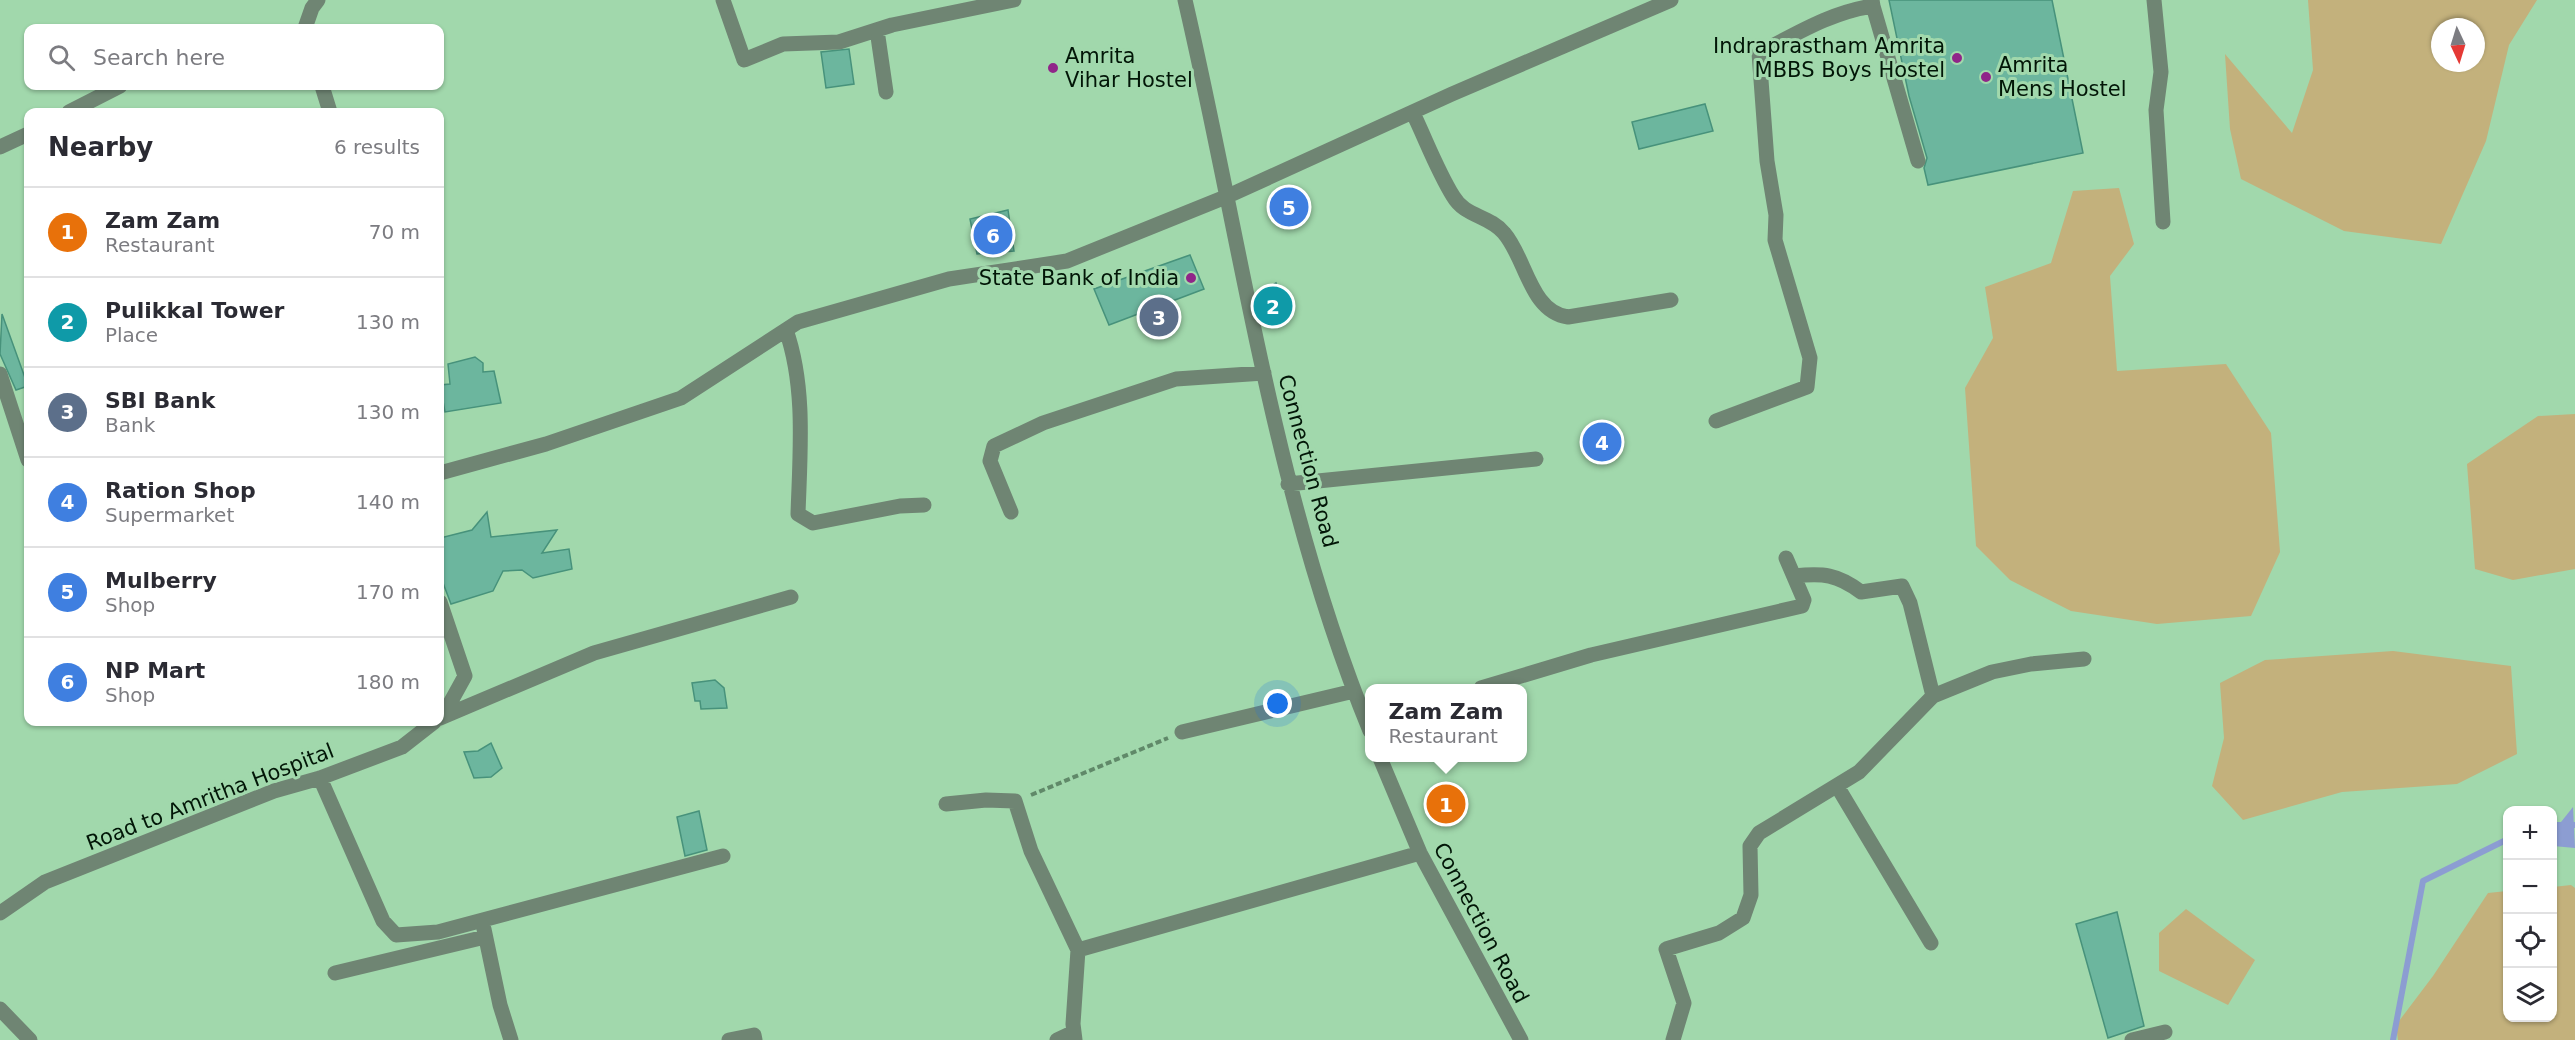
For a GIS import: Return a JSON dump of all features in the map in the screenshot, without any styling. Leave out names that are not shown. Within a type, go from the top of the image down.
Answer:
[{"type":"street","points":[[303,24],[318,0]]},
{"type":"street","points":[[723,0],[744,60],[783,44],[839,42],[877,30],[1014,0]]},
{"type":"street","name":"Connection Road","points":[[1185,0],[1288,484],[1353,691],[1365,720]]},
{"type":"street","points":[[444,472],[546,444],[681,398],[798,322],[949,279],[1067,261],[1228,196],[1671,0]]},
{"type":"street","points":[[2154,0],[2161,72],[2157,110],[2163,222]]},
{"type":"street","points":[[1716,421],[1807,387],[1810,358],[1775,240],[1776,215],[1767,161],[1759,53],[1831,16],[1872,3],[1918,161]]},
{"type":"street","points":[[877,30],[886,92]]},
{"type":"street","points":[[77,108],[112,90]]},
{"type":"street","points":[[323,90],[329,108]]},
{"type":"street","points":[[1413,113],[1453,198],[1465,211],[1493,223],[1504,233],[1544,306],[1555,315],[1568,317],[1671,300]]},
{"type":"street","points":[[0,147],[24,136]]},
{"type":"street","points":[[786,330],[796,357],[798,513],[813,523],[900,506],[924,505]]},
{"type":"street","points":[[0,374],[24,448]]},
{"type":"street","points":[[1011,512],[990,461],[994,446],[1043,423],[1176,379],[1264,374]]},
{"type":"street","points":[[1288,484],[1536,459]]},
{"type":"street","points":[[1494,684],[1591,655],[1802,606],[1804,600],[1786,558]]},
{"type":"street","points":[[1794,576],[1821,573],[1845,579],[1861,592],[1902,586],[1910,603],[1933,696]]},
{"type":"street","points":[[444,715],[594,653],[791,597]]},
{"type":"street","points":[[444,614],[465,676],[444,712]]},
{"type":"street","points":[[1673,1040],[1684,1003],[1666,949],[1719,933],[1743,918],[1751,895],[1750,846],[1759,833],[1859,772],[1933,696],[1992,672],[2031,664],[2084,659]]},
{"type":"street","points":[[1182,732],[1353,691]]},
{"type":"street","name":"Road to Amritha Hospital","points":[[0,913],[45,882],[274,791],[320,778],[402,747],[429,726]]},
{"type":"street","name":"Connection Road","points":[[1382,762],[1420,853],[1518,1039]]},
{"type":"street","points":[[320,778],[383,921],[396,935],[438,933],[723,856]]},
{"type":"street","points":[[1837,786],[1931,943]]},
{"type":"street","points":[[946,804],[986,800],[1015,801],[1031,851],[1078,950],[1074,1036],[1057,1040]]},
{"type":"street","points":[[1078,950],[1420,853]]},
{"type":"street","points":[[482,922],[500,1005],[511,1040]]},
{"type":"street","points":[[335,973],[486,937]]},
{"type":"street","points":[[0,1010],[28,1040]]},
{"type":"street","points":[[2132,1040],[2164,1032]]},
{"type":"street","points":[[729,1040],[754,1035],[756,1040]]},
{"type":"path","points":[[1015,801],[1182,732]]},
{"type":"shaded area","points":[[2308,0],[2537,0],[2509,45],[2486,141],[2441,244],[2344,231],[2241,179],[2230,129],[2225,54],[2292,133],[2313,70]]},
{"type":"shaded area","points":[[2119,188],[2134,244],[2110,276],[2117,371],[2226,364],[2271,433],[2280,552],[2251,616],[2157,624],[2071,611],[2010,580],[1976,546],[1965,388],[1993,338],[1985,287],[2051,263],[2073,191]]},
{"type":"shaded area","points":[[2575,414],[2575,569],[2513,580],[2475,569],[2467,464],[2538,416]]},
{"type":"shaded area","points":[[2393,651],[2511,666],[2517,754],[2457,784],[2342,792],[2243,820],[2212,786],[2224,738],[2220,683],[2265,660]]},
{"type":"shaded area","points":[[2571,885],[2575,888],[2575,1040],[2398,1040],[2396,1025],[2433,976],[2488,893],[2503,891],[2503,1022],[2557,1022],[2557,887]]},
{"type":"shaded area","points":[[2186,909],[2255,960],[2228,1005],[2159,971],[2159,933]]},
{"type":"water","points":[[2573,807],[2575,848],[2557,846],[2557,827]]},
{"type":"building","name":"Amrita Mens Hostel","points":[[1889,0],[2052,0],[2083,153],[1928,185],[1924,168],[1927,158],[1909,96]]},
{"type":"building","points":[[849,49],[854,84],[826,88],[821,52]]},
{"type":"building","points":[[1705,104],[1713,131],[1639,149],[1632,122]]},
{"type":"building","points":[[1008,210],[1014,251],[977,254],[970,219]]},
{"type":"building","points":[[1190,255],[1204,289],[1109,325],[1094,289]]},
{"type":"building","points":[[1276,283],[1287,319],[1269,326],[1260,293]]},
{"type":"building","points":[[2,314],[24,375],[24,387],[16,390],[0,354]]},
{"type":"building","points":[[475,357],[483,363],[483,372],[494,371],[501,403],[445,412],[444,385],[450,384],[448,364]]},
{"type":"building","points":[[487,512],[491,537],[557,530],[542,553],[569,549],[572,569],[533,578],[522,570],[503,571],[493,591],[451,604],[444,586],[444,537],[472,530]]},
{"type":"building","points":[[715,680],[724,688],[727,708],[701,709],[700,701],[695,701],[692,683]]},
{"type":"building","points":[[491,743],[502,768],[491,777],[474,778],[464,752],[478,751]]},
{"type":"building","points":[[699,811],[707,850],[685,856],[677,817]]},
{"type":"building","points":[[2117,912],[2144,1026],[2108,1038],[2076,924]]},
{"type":"waterway","points":[[2557,825],[2575,825]]},
{"type":"waterway","points":[[2393,1040],[2423,881],[2503,841]]},
{"type":"place","name":"Indraprastham Amrita MBBS Boys Hostel","points":[[1957,58]]},
{"type":"place","name":"Amrita Vihar Hostel","points":[[1053,68]]},
{"type":"place","name":"Amrita Mens Hostel","points":[[1986,77]]},
{"type":"place","name":"Mulberry","points":[[1289,207]]},
{"type":"place","name":"NP Mart","points":[[993,235]]},
{"type":"place","name":"State Bank of India","points":[[1191,278]]},
{"type":"place","name":"Pulikkal Tower","points":[[1273,306]]},
{"type":"place","name":"SBI Bank","points":[[1159,317]]},
{"type":"place","name":"Ration Shop","points":[[1602,442]]},
{"type":"place","name":"Zam Zam","points":[[1446,804]]}]
